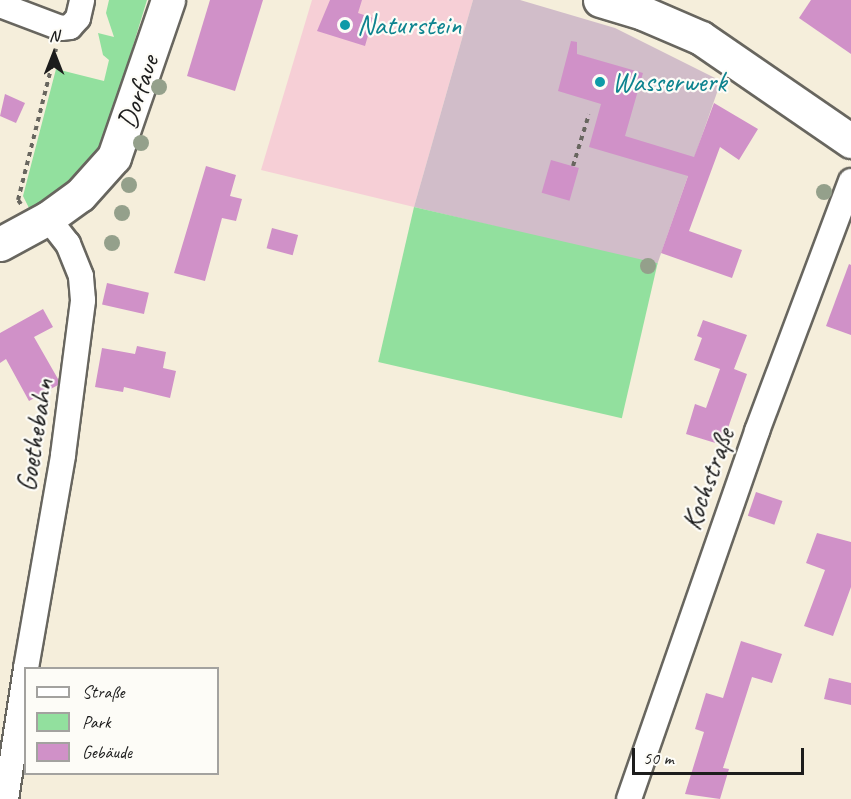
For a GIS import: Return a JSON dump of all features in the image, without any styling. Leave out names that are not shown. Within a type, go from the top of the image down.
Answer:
[{"type":"street","points":[[0,5],[61,28],[70,27],[78,18],[82,0]]},
{"type":"street","name":"Dorfaue","points":[[41,222],[98,179],[120,142],[168,0]]},
{"type":"street","points":[[600,0],[645,6],[714,46],[851,141]]},
{"type":"street","name":"Kochstraße","points":[[629,799],[757,431],[851,181]]},
{"type":"street","points":[[0,244],[41,222]]},
{"type":"street","name":"Goethebahn","points":[[26,667],[65,444],[83,300],[81,276],[68,244],[41,222]]},
{"type":"street","name":"Goethebahn","points":[[6,799],[24,682]]},
{"type":"path","points":[[41,222],[18,200],[61,28]]},
{"type":"path","points":[[573,166],[590,114]]},
{"type":"shaded area","points":[[312,0],[473,0],[414,207],[261,170]]},
{"type":"shaded area","points":[[473,0],[520,0],[615,28],[721,81],[657,265],[414,207]]},
{"type":"green space","points":[[109,0],[147,0],[106,134],[91,162],[70,183],[34,209],[29,208],[23,196],[56,69],[104,81],[109,60],[103,55],[98,33],[114,37],[106,13]]},
{"type":"green space","points":[[414,207],[658,263],[622,418],[378,362]]},
{"type":"building","points":[[210,0],[263,0],[235,91],[187,76]]},
{"type":"building","name":"Naturstein","points":[[330,0],[362,0],[358,13],[373,18],[365,46],[317,31]]},
{"type":"building","points":[[811,0],[851,0],[851,54],[799,18]]},
{"type":"building","points":[[571,41],[577,42],[577,54],[643,73],[625,136],[694,157],[714,103],[758,129],[739,160],[720,147],[689,231],[742,250],[732,278],[661,253],[688,176],[589,147],[601,104],[558,91]]},
{"type":"building","points":[[5,94],[25,103],[16,123],[0,116]]},
{"type":"building","points":[[551,160],[579,168],[570,201],[542,193]]},
{"type":"building","points":[[206,166],[236,175],[230,196],[242,199],[236,221],[222,218],[205,281],[174,273]]},
{"type":"building","points":[[272,228],[298,235],[293,255],[267,248]]},
{"type":"building","points":[[849,264],[851,265],[851,335],[826,326]]},
{"type":"building","points":[[107,283],[149,293],[144,314],[102,304]]},
{"type":"building","points":[[43,309],[53,327],[34,337],[58,379],[58,385],[29,401],[6,359],[0,363],[0,333]]},
{"type":"building","points":[[703,320],[747,335],[734,369],[747,374],[722,445],[686,434],[695,404],[706,408],[720,369],[694,360],[702,338],[697,336]]},
{"type":"building","points":[[137,346],[166,352],[163,368],[176,371],[170,398],[124,387],[123,392],[95,387],[102,348],[135,354]]},
{"type":"building","points":[[756,492],[782,501],[774,525],[748,516]]},
{"type":"building","points":[[817,533],[851,542],[851,587],[833,636],[804,626],[825,570],[806,563]]},
{"type":"building","points":[[741,641],[782,654],[772,683],[752,677],[723,768],[729,769],[720,799],[685,794],[704,732],[695,729],[706,693],[723,698]]},
{"type":"building","points":[[829,678],[851,683],[851,705],[824,699]]},
{"type":"place","name":"Naturstein","points":[[345,25]]},
{"type":"place","name":"Wasserwerk","points":[[600,82]]}]
